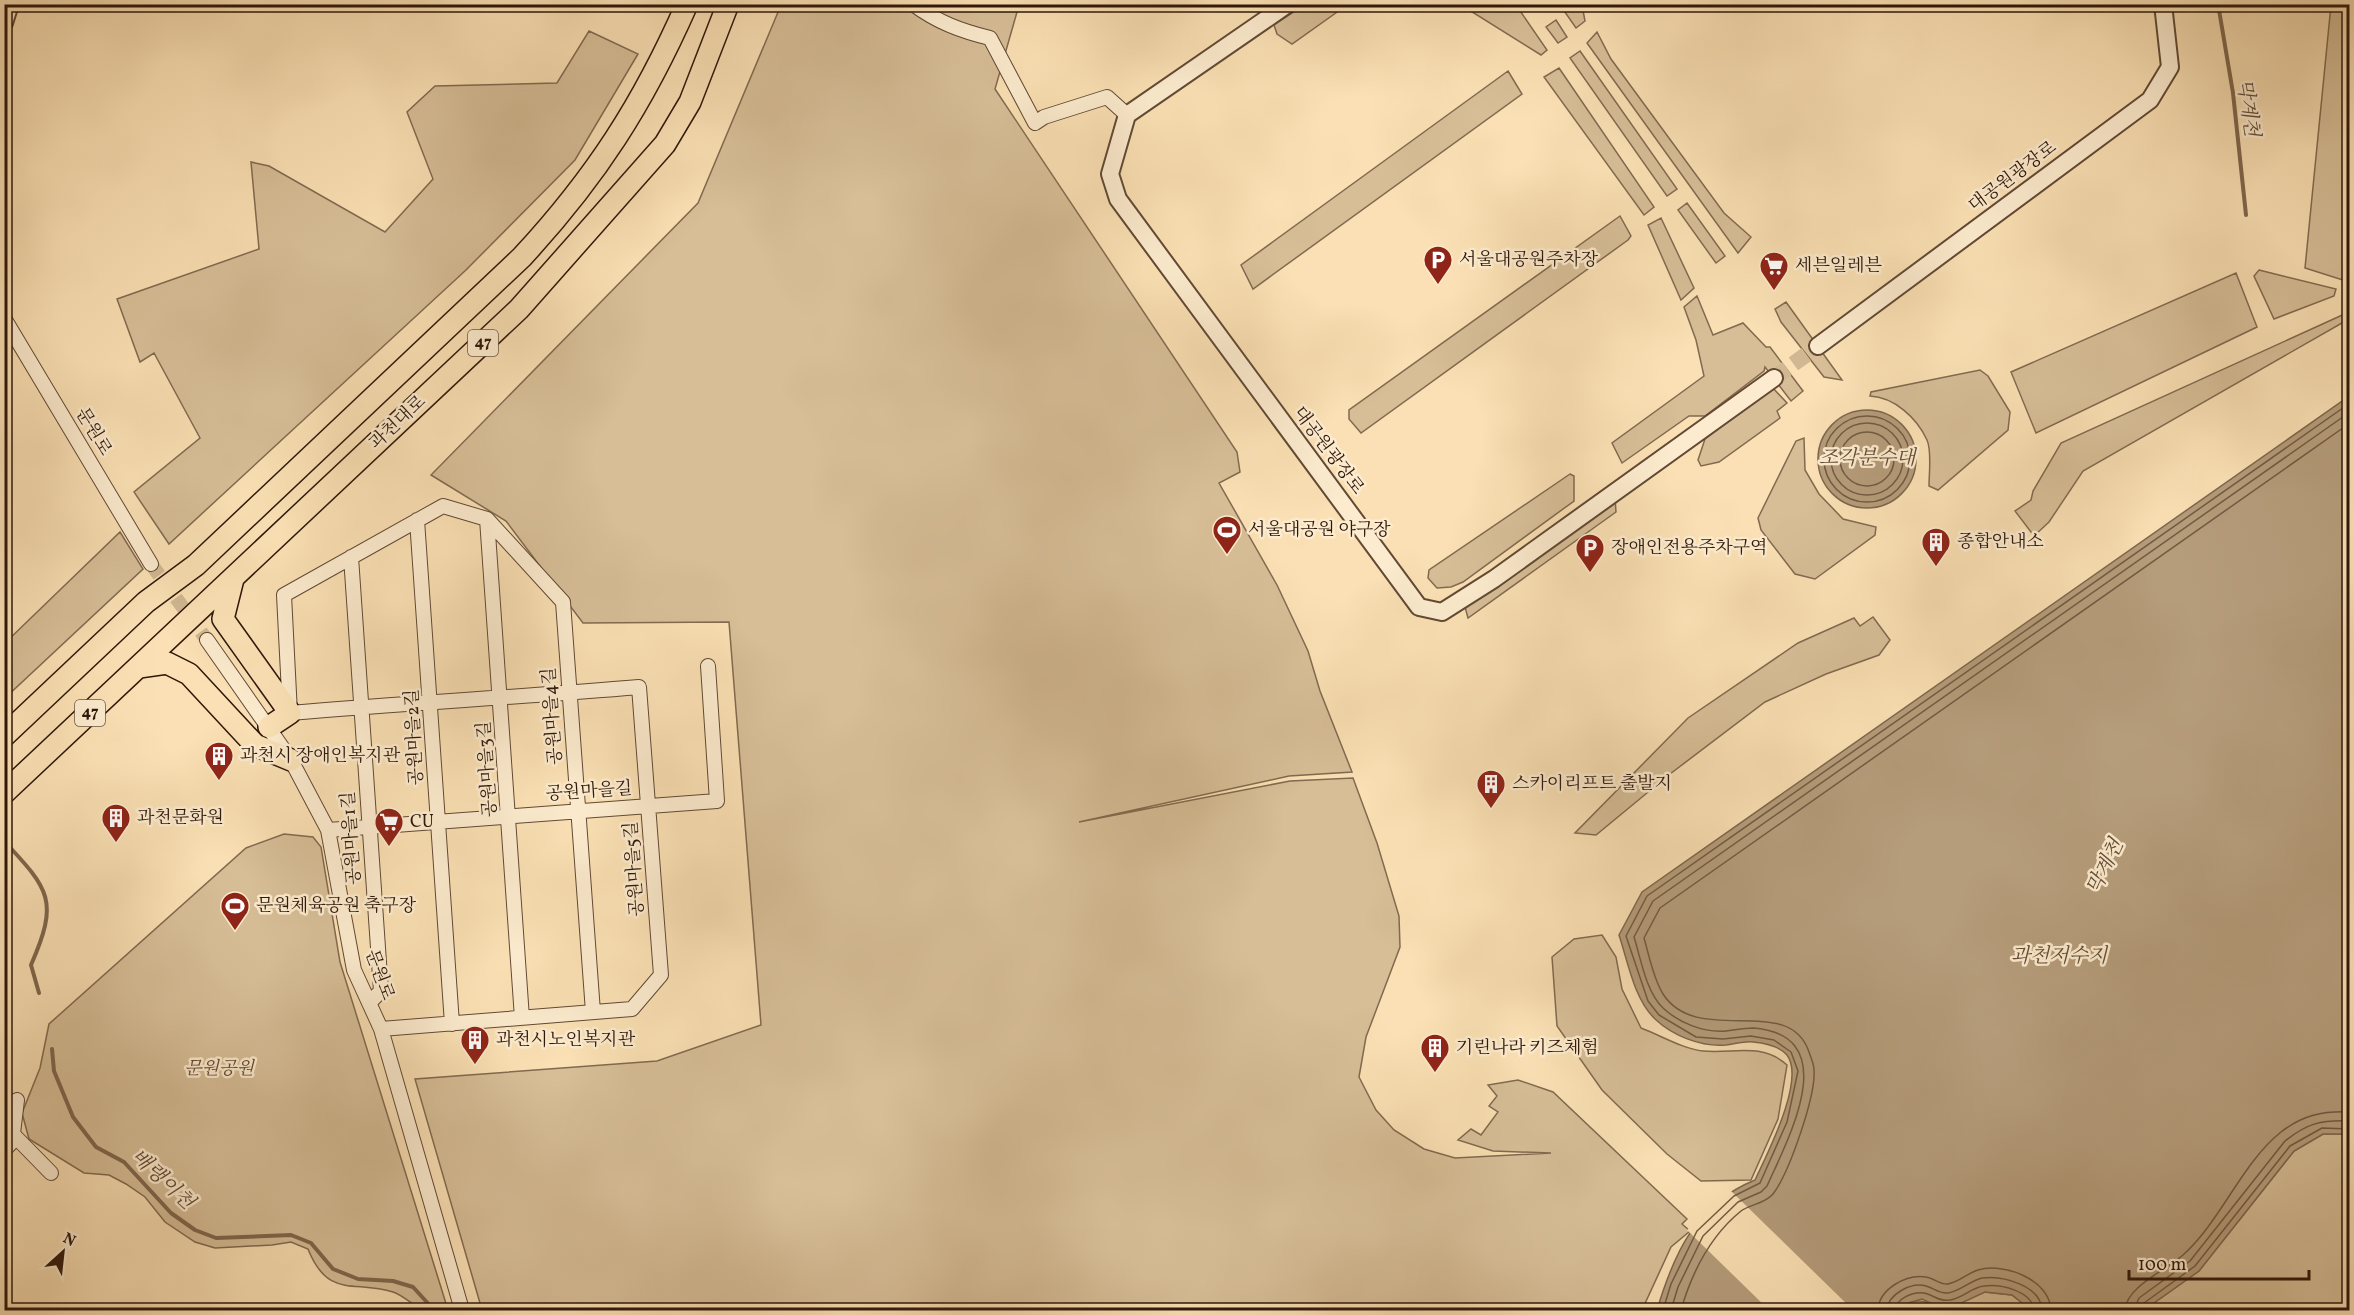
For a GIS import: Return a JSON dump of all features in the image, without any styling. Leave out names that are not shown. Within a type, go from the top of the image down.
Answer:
[{"type":"highway","name":"과천대로","points":[[4,736],[146,602],[196,565],[522,257],[562,214],[621,133],[645,93],[687,4]]},
{"type":"highway","name":"과천대로","points":[[4,794],[519,309],[664,144],[690,102],[728,4]]},
{"type":"highway","points":[[233,579],[223,619],[290,713],[269,727]]},
{"type":"highway","points":[[139,667],[167,663],[189,674],[255,745],[291,760]]},
{"type":"street","points":[[4,23],[10,4]]},
{"type":"street","points":[[913,4],[942,23],[990,38],[1035,123],[1044,117],[1107,97],[1127,115],[1267,11],[1287,4]]},
{"type":"street","name":"대공원광장로","points":[[1818,346],[2150,100],[2170,67],[2163,4]]},
{"type":"street","name":"대공원광장로","points":[[1127,115],[1110,174],[1118,200],[1419,607],[1442,612],[1494,579],[1774,378]]},
{"type":"street","name":"문원로","points":[[4,318],[151,564]]},
{"type":"street","points":[[487,519],[443,506],[284,596],[290,713],[570,693]]},
{"type":"street","name":"공원마을4길","points":[[487,519],[563,602],[593,1012]]},
{"type":"street","name":"공원마을3길","points":[[487,519],[522,1018]]},
{"type":"street","name":"공원마을2길","points":[[417,520],[452,1024]]},
{"type":"street","name":"공원마을1길","points":[[351,557],[381,991],[369,1003]]},
{"type":"street","name":"문원로","points":[[207,640],[291,760],[328,830],[354,970],[381,1029],[462,1311]]},
{"type":"street","name":"공원마을길","points":[[328,830],[717,801],[708,666]]},
{"type":"street","name":"공원마을5길","points":[[570,693],[639,687],[661,975],[632,1009],[593,1012]]},
{"type":"street","points":[[381,1029],[593,1012]]},
{"type":"street","points":[[4,1119],[17,1100],[9,1129],[12,1142],[4,1151],[51,1173],[9,1129]]},
{"type":"green space","points":[[781,5],[1019,5],[995,89],[1237,452],[1240,472],[1219,483],[1277,585],[1308,651],[1320,691],[1352,772],[1289,776],[1079,822],[1290,781],[1353,778],[1377,843],[1399,916],[1400,947],[1366,1037],[1359,1077],[1376,1110],[1394,1130],[1424,1149],[1455,1158],[1551,1153],[1493,1151],[1458,1140],[1471,1129],[1481,1135],[1498,1112],[1489,1106],[1497,1096],[1488,1085],[1518,1080],[1553,1092],[1687,1219],[1682,1224],[1690,1231],[1671,1247],[1642,1310],[482,1310],[415,1079],[657,1061],[761,1025],[729,622],[583,623],[506,521],[431,475],[698,203]]},
{"type":"green space","points":[[1304,5],[1347,5],[1292,44],[1277,34],[1274,25]]},
{"type":"green space","points":[[1461,5],[1516,5],[1547,50],[1541,55]]},
{"type":"green space","points":[[1560,5],[1582,5],[1585,21],[1576,28]]},
{"type":"green space","points":[[2331,5],[2349,5],[2349,282],[2305,268]]},
{"type":"green space","points":[[1556,20],[1567,37],[1558,43],[1546,27]]},
{"type":"green space","points":[[589,31],[638,54],[575,160],[466,270],[169,544],[134,492],[200,438],[154,353],[140,362],[117,299],[259,249],[251,162],[269,166],[385,232],[433,179],[407,112],[435,86],[557,83]]},
{"type":"green space","points":[[1597,32],[1611,59],[1724,213],[1751,237],[1738,253],[1587,43]]},
{"type":"green space","points":[[1580,51],[1677,189],[1667,196],[1570,58]]},
{"type":"green space","points":[[1559,68],[1654,207],[1644,215],[1544,77]]},
{"type":"green space","points":[[1508,71],[1522,94],[1253,289],[1241,265]]},
{"type":"green space","points":[[1687,203],[1725,256],[1716,263],[1678,210]]},
{"type":"green space","points":[[1620,216],[1631,236],[1628,240],[1361,433],[1349,419],[1349,410]]},
{"type":"green space","points":[[1661,218],[1694,288],[1681,300],[1648,225]]},
{"type":"green space","points":[[2259,270],[2336,289],[2334,296],[2274,319],[2254,276]]},
{"type":"green space","points":[[2236,273],[2257,327],[2036,433],[2011,372]]},
{"type":"green space","points":[[1697,296],[1713,335],[1743,323],[1766,347],[1770,347],[1803,391],[1791,401],[1765,367],[1764,371],[1705,416],[1689,416],[1622,463],[1612,443],[1704,376],[1696,340],[1684,307]]},
{"type":"green space","points":[[1786,302],[1842,380],[1824,377],[1781,322],[1775,309]]},
{"type":"green space","points":[[2349,312],[2349,319],[2083,471],[2049,522],[2034,536],[2015,511],[2031,500],[2033,491],[2061,443]]},
{"type":"green space","points":[[1980,370],[1988,376],[2010,412],[2008,430],[1938,490],[1929,486],[1929,450],[1923,432],[1904,410],[1888,400],[1870,396],[1871,392]]},
{"type":"green space","points":[[1772,387],[1787,403],[1777,411],[1780,418],[1719,462],[1701,466],[1698,460],[1705,439]]},
{"type":"green space","points":[[1804,438],[1805,470],[1819,494],[1843,519],[1876,527],[1875,535],[1815,579],[1795,574],[1761,530],[1758,518],[1796,441]]},
{"type":"green space","points":[[1570,474],[1574,476],[1574,501],[1463,582],[1451,587],[1437,588],[1428,578],[1429,570]]},
{"type":"green space","points":[[1615,498],[1616,512],[1468,618],[1465,607]]},
{"type":"green space","points":[[120,532],[143,569],[5,698],[5,643]]},
{"type":"green space","points":[[1873,617],[1890,640],[1879,655],[1826,674],[1765,702],[1670,774],[1596,835],[1575,833],[1688,718],[1798,643],[1854,618],[1860,626]]},
{"type":"green space","name":"문원공원","points":[[284,834],[313,837],[321,847],[340,962],[448,1310],[425,1310],[393,1292],[343,1285],[333,1281],[316,1265],[308,1249],[291,1242],[215,1248],[195,1242],[165,1222],[145,1197],[126,1184],[109,1175],[84,1173],[29,1139],[22,1113],[40,1068],[49,1024],[246,848]]},
{"type":"green space","points":[[1602,935],[1616,957],[1622,989],[1641,1028],[1695,1050],[1757,1051],[1777,1058],[1787,1065],[1778,1119],[1751,1180],[1701,1181],[1667,1154],[1602,1090],[1557,1026],[1552,957],[1574,939]]},
{"type":"green space","points":[[2323,1134],[2349,1134],[2349,1310],[2144,1310],[2199,1271],[2294,1151]]},
{"type":"green space","points":[[1984,1292],[2012,1295],[2031,1310],[1898,1310],[1908,1303],[1918,1301],[1939,1307]]},
{"type":"water","name":"과천저수지","points":[[2348,397],[2349,1134],[2323,1134],[2294,1151],[2199,1271],[2144,1310],[2031,1310],[2012,1295],[1985,1292],[1955,1306],[1939,1307],[1922,1299],[1908,1303],[1898,1310],[1657,1310],[1671,1269],[1690,1233],[1717,1202],[1755,1180],[1782,1118],[1792,1082],[1792,1067],[1787,1055],[1776,1047],[1753,1042],[1717,1045],[1697,1042],[1670,1031],[1648,1011],[1632,980],[1619,935],[1642,892]]},
{"type":"water","name":"조각분수대","points":[[1867,410],[1886,413],[1902,424],[1913,440],[1916,459],[1913,478],[1902,494],[1886,505],[1867,508],[1848,505],[1832,494],[1821,478],[1818,459],[1821,440],[1832,424],[1848,413]]},
{"type":"pier","points":[[1728,1188],[1853,1310],[1769,1310],[1687,1230]]},
{"type":"waterway","name":"막계천","points":[[2218,4],[2233,93],[2246,215]]},
{"type":"waterway","name":"배랭이천","points":[[4,841],[32,872],[45,897],[47,911],[45,926],[31,965],[39,993]]},
{"type":"waterway","name":"배랭이천","points":[[52,1049],[54,1071],[73,1117],[96,1147],[124,1162],[171,1213],[195,1230],[216,1238],[291,1235],[311,1243],[333,1269],[358,1279],[393,1281],[413,1287],[434,1310]]},
{"type":"tunnel","points":[[1774,378],[1818,346]]},
{"type":"tunnel","points":[[151,564],[207,640]]},
{"type":"place","name":"서울대공원주차장","points":[[1438,286]]},
{"type":"place","name":"세븐일레븐","points":[[1774,292]]},
{"type":"place","name":"서울대공원 야구장","points":[[1227,556]]},
{"type":"place","name":"종합안내소","points":[[1936,568]]},
{"type":"place","name":"장애인전용주차구역","points":[[1590,574]]},
{"type":"place","name":"과천시 장애인복지관","points":[[219,782]]},
{"type":"place","name":"스카이리프트 출발지","points":[[1491,810]]},
{"type":"place","name":"과천문화원","points":[[116,844]]},
{"type":"place","name":"CU","points":[[389,848]]},
{"type":"place","name":"문원체육공원 축구장","points":[[235,932]]},
{"type":"place","name":"과천시노인복지관","points":[[475,1066]]},
{"type":"place","name":"기린나라 키즈체험","points":[[1435,1074]]}]
